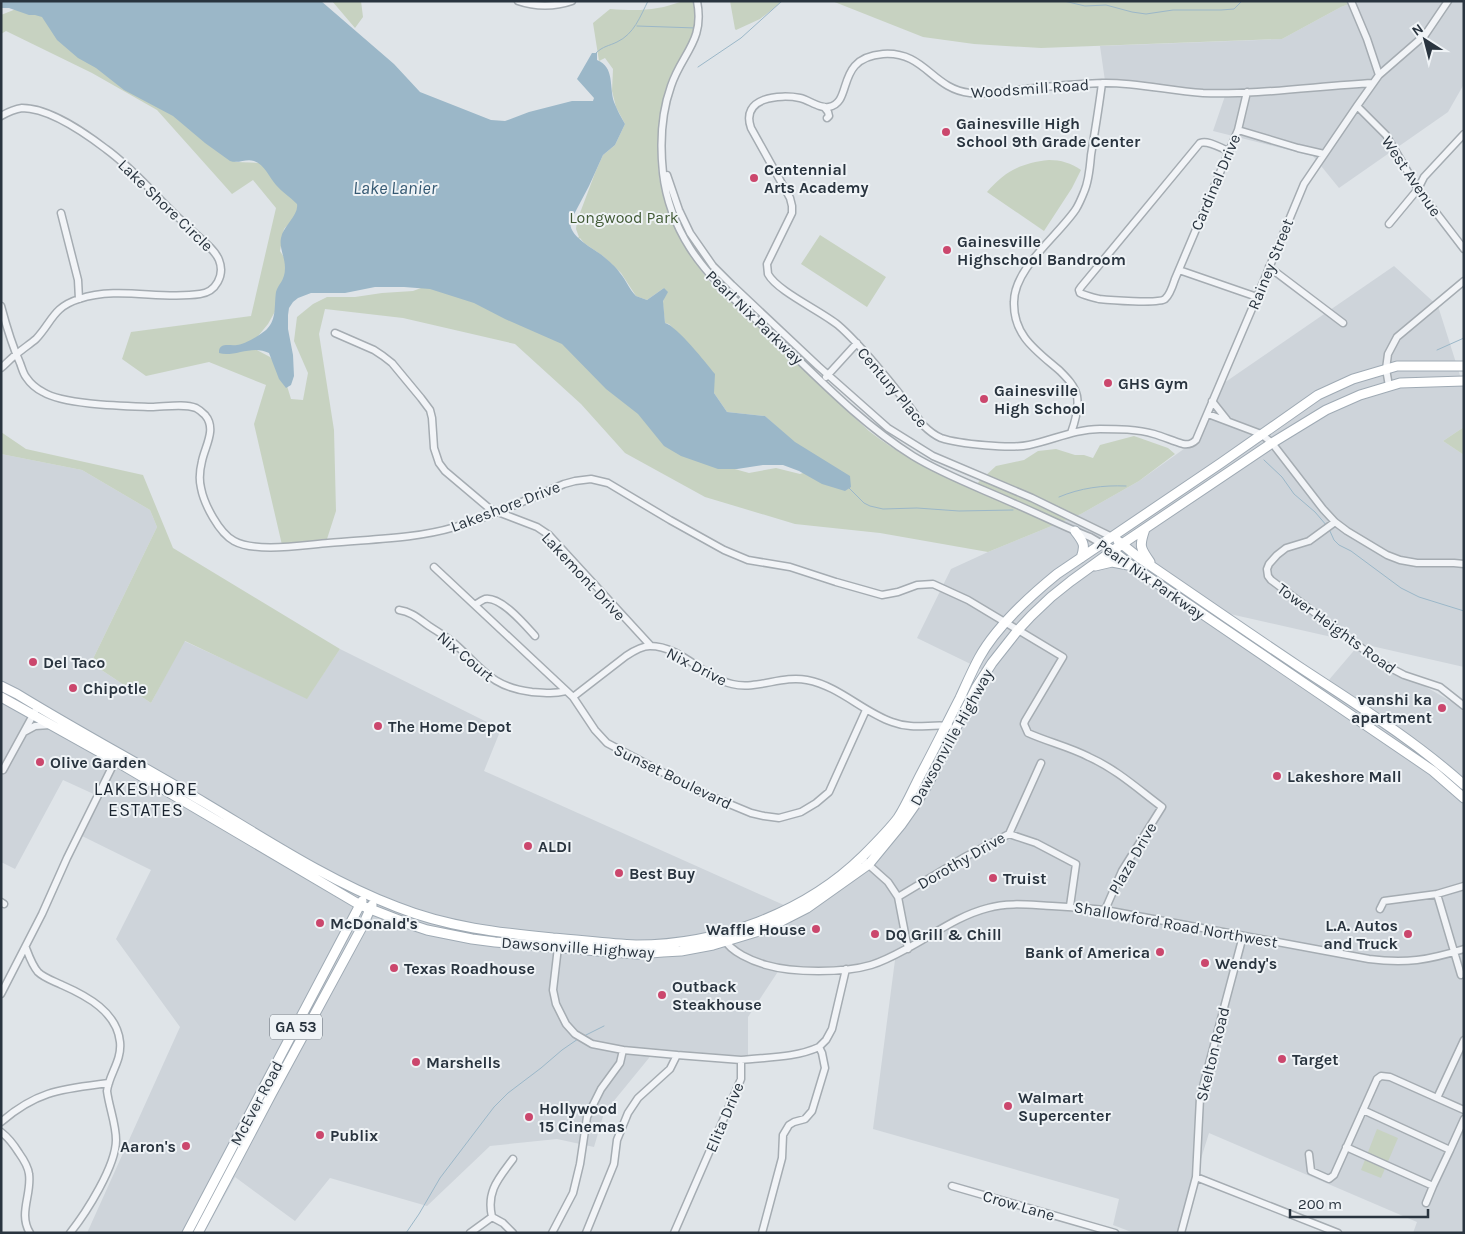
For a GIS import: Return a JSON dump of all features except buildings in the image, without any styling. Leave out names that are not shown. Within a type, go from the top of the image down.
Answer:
[{"type":"main road","name":"Dawsonville Highway","points":[[1,686],[38,706],[116,757],[199,805],[370,910],[444,934],[496,942],[638,954],[681,951],[724,938],[766,929],[807,908],[865,861],[915,805],[928,784],[980,656],[1005,622],[1042,586],[1318,395],[1353,379],[1397,366],[1464,366]]},
{"type":"main road","name":"Dawsonville Highway","points":[[951,727],[992,663],[1018,630],[1051,597],[1089,567],[1145,528],[1272,443],[1326,410],[1360,395],[1400,383],[1464,381]]},
{"type":"main road","points":[[1145,528],[1140,541],[1142,550],[1155,568]]},
{"type":"main road","points":[[1075,531],[1083,542],[1082,558]]},
{"type":"main road","name":"Pearl Nix Parkway","points":[[1112,537],[1297,666],[1355,703],[1423,752],[1464,785]]},
{"type":"main road","name":"Pearl Nix Parkway","points":[[1102,544],[1418,760],[1464,798]]},
{"type":"main road","points":[[1089,567],[1112,562],[1132,566]]},
{"type":"main road","name":"Dawsonville Highway","points":[[1,697],[116,757]]},
{"type":"main road","name":"Dawsonville Highway","points":[[199,805],[366,894],[424,917],[458,925],[525,935],[638,945],[724,938]]},
{"type":"main road","name":"McEver Road","points":[[188,1233],[366,894]]},
{"type":"main road","name":"McEver Road","points":[[198,1233],[362,928],[375,898]]},
{"type":"main road","points":[[281,1076],[283,1066],[303,1026],[302,1016]]},
{"type":"street","points":[[518,1],[536,5],[559,5],[572,1]]},
{"type":"street","points":[[662,162],[665,107],[676,73],[698,29],[697,1]]},
{"type":"street","points":[[1351,1],[1367,39],[1379,75]]},
{"type":"street","name":"Rainey Street","points":[[1208,414],[1304,184],[1379,75],[1425,35],[1448,1]]},
{"type":"street","name":"Woodsmill Road","points":[[824,107],[834,105],[839,101],[848,74],[855,64],[868,57],[884,54],[896,54],[914,60],[942,83],[968,93],[1005,93],[1027,89],[1102,83],[1202,93],[1247,92],[1373,83]]},
{"type":"street","points":[[1071,433],[1077,407],[1077,396],[1073,386],[1067,378],[1025,339],[1014,313],[1014,294],[1024,272],[1076,209],[1086,190],[1102,83]]},
{"type":"street","name":"Cardinal Drive","points":[[1229,151],[1209,143],[1200,143],[1079,290],[1080,293],[1097,298],[1159,302],[1165,299],[1168,295],[1238,130],[1247,92]]},
{"type":"street","name":"Century Place","points":[[824,107],[804,99],[785,96],[770,98],[760,102],[752,109],[749,120],[751,128],[791,202],[792,214],[767,264],[768,274],[778,286],[840,326],[857,343],[912,409],[922,425],[944,439],[972,444],[1029,446],[1071,433],[1099,429],[1134,430],[1153,433],[1188,445],[1196,440],[1208,414]]},
{"type":"street","name":"West Avenue","points":[[1357,106],[1386,135],[1418,189],[1464,249]]},
{"type":"street","points":[[824,107],[828,112],[827,118]]},
{"type":"street","name":"Lake Shore Circle","points":[[1,116],[20,108],[34,109],[67,123],[94,140],[122,162],[214,251],[219,260],[221,276],[211,290],[201,294],[107,294],[79,299],[57,310],[37,337],[1,368]]},
{"type":"street","points":[[1238,130],[1324,154]]},
{"type":"street","points":[[1389,224],[1418,189],[1424,177],[1464,134]]},
{"type":"street","name":"Pearl Nix Parkway","points":[[662,162],[686,225],[704,255],[732,285],[888,428],[933,456],[1040,502],[1112,537]]},
{"type":"street","name":"Pearl Nix Parkway","points":[[662,162],[673,212],[686,240],[699,261],[717,283],[863,419],[900,448],[936,469],[1090,536],[1102,544]]},
{"type":"street","points":[[61,213],[78,280],[79,299]]},
{"type":"street","points":[[1269,267],[1343,323]]},
{"type":"street","points":[[1178,270],[1257,298]]},
{"type":"street","points":[[1389,386],[1386,369],[1388,354],[1398,337],[1464,281]]},
{"type":"street","points":[[1,306],[16,354]]},
{"type":"street","name":"Lakemont Drive","points":[[335,333],[374,350],[392,363],[430,410],[434,448],[439,463],[445,471],[490,509],[538,527],[549,535],[650,646]]},
{"type":"street","points":[[823,382],[827,374],[857,343]]},
{"type":"street","name":"Lakeshore Drive","points":[[16,354],[25,376],[32,384],[54,397],[95,404],[152,407],[186,406],[199,409],[210,423],[211,430],[201,462],[200,488],[208,509],[219,526],[228,537],[238,543],[271,547],[420,534],[452,528],[478,520],[564,484],[583,480],[600,480],[620,489],[724,550],[748,560],[790,567],[882,595],[898,592],[917,585],[933,584],[968,600],[1063,657],[1025,720],[1024,724],[1028,733],[1098,761],[1129,781],[1162,807]]},
{"type":"street","points":[[1212,402],[1228,421]]},
{"type":"street","points":[[1208,414],[1261,434],[1272,443],[1335,522],[1387,555],[1417,563],[1464,564]]},
{"type":"street","name":"Tower Heights Road","points":[[1335,522],[1309,541],[1286,548],[1269,564],[1267,569],[1268,576],[1383,664],[1404,675],[1440,687],[1464,706]]},
{"type":"street","name":"Sunset Boulevard","points":[[434,567],[573,697],[598,735],[607,743],[698,791],[751,813],[772,818],[787,817],[802,812],[816,804],[829,792],[866,710]]},
{"type":"street","points":[[475,605],[486,599],[493,599],[517,617],[535,636]]},
{"type":"street","name":"Nix Court","points":[[399,610],[414,615],[444,635],[480,668],[502,684],[520,690],[554,694],[566,691]]},
{"type":"street","name":"Nix Drive","points":[[573,697],[626,656],[650,646],[665,649],[679,655],[729,684],[746,686],[796,678],[807,680],[826,686],[866,710],[902,726],[951,727]]},
{"type":"street","points":[[3,770],[38,706]]},
{"type":"street","points":[[23,732],[35,726],[52,725]]},
{"type":"street","points":[[1,994],[26,948],[116,757]]},
{"type":"street","name":"Dorothy Drive","points":[[898,896],[1009,834],[1041,764]]},
{"type":"street","name":"Plaza Drive","points":[[1105,910],[1122,871],[1162,807]]},
{"type":"street","points":[[1009,834],[1036,843],[1076,864],[1070,906]]},
{"type":"street","points":[[865,861],[893,887],[898,896],[908,949]]},
{"type":"street","points":[[1380,909],[1384,901],[1436,894],[1464,886]]},
{"type":"street","points":[[1436,894],[1461,975]]},
{"type":"street","name":"Shallowford Road Northwest","points":[[724,938],[737,951],[749,958],[776,967],[819,970],[846,969],[870,965],[889,958],[908,949],[954,921],[988,908],[1020,904],[1070,906],[1105,910],[1386,961],[1421,960],[1464,949]]},
{"type":"street","name":"Skelton Road","points":[[1181,1233],[1196,1176],[1200,1098],[1243,936]]},
{"type":"street","name":"Elita Drive","points":[[558,947],[553,990],[556,1004],[566,1024],[575,1034],[592,1044],[623,1050],[741,1060],[741,1080],[674,1233]]},
{"type":"street","points":[[26,948],[33,964],[41,974],[84,995],[99,1005],[112,1022],[119,1037],[120,1052],[107,1091],[116,1138],[115,1150],[102,1181],[82,1218],[70,1233]]},
{"type":"street","points":[[741,1060],[794,1055],[819,1047],[826,1040],[832,1029],[846,969]]},
{"type":"street","points":[[1437,1098],[1464,1040]]},
{"type":"street","points":[[762,1233],[782,1158],[783,1135],[789,1125],[806,1119],[812,1111],[825,1068],[819,1047]]},
{"type":"street","points":[[552,1233],[573,1193],[588,1117],[601,1089],[620,1063],[623,1050]]},
{"type":"street","points":[[586,1233],[614,1164],[617,1140],[628,1113],[638,1098],[670,1070],[677,1055]]},
{"type":"street","points":[[1309,1154],[1311,1171],[1329,1179],[1334,1175],[1377,1079],[1382,1076],[1390,1077],[1464,1110]]},
{"type":"street","points":[[1,1122],[26,1103],[48,1093],[69,1088],[109,1083]]},
{"type":"street","points":[[1363,1110],[1450,1150]]},
{"type":"street","points":[[1426,1203],[1464,1119]]},
{"type":"street","points":[[1,1132],[12,1143],[26,1164],[29,1188],[24,1208],[30,1233]]},
{"type":"street","points":[[1346,1147],[1433,1186]]},
{"type":"street","points":[[492,1217],[490,1200],[494,1185],[513,1159]]},
{"type":"street","points":[[1196,1176],[1338,1233]]},
{"type":"street","name":"Crow Lane","points":[[952,1186],[1115,1233]]},
{"type":"street","points":[[470,1233],[492,1217]]},
{"type":"street","points":[[492,1217],[503,1223],[513,1233]]},
{"type":"shaded area","points":[[1357,1],[1464,1],[1464,84],[1448,112],[1339,188],[1313,156],[1213,131],[1226,93],[1144,83],[1106,88],[1100,46],[1282,39],[1341,7]]},
{"type":"shaded area","points":[[1394,266],[1438,306],[1464,388],[1464,427],[1443,441],[1464,455],[1464,667],[1208,609],[1322,688],[1357,647],[1452,702],[1464,712],[1464,1233],[1413,1233],[1417,1222],[1209,1133],[1178,1233],[1134,1233],[1113,1225],[1119,1199],[873,1129],[895,960],[836,973],[779,970],[748,1017],[748,1056],[653,1053],[604,1113],[594,1147],[557,1139],[490,1146],[427,1206],[330,1178],[295,1221],[235,1177],[204,1233],[87,1233],[180,1027],[116,939],[151,870],[80,835],[98,796],[63,780],[15,869],[1,862],[1,454],[82,470],[150,510],[157,527],[91,663],[151,703],[184,641],[307,698],[340,649],[501,729],[484,771],[795,910],[857,870],[896,831],[983,670],[917,638],[951,569],[1081,514],[1139,481],[1195,441],[1221,385]]},
{"type":"green space","points":[[332,1],[361,1],[363,17],[355,28]]},
{"type":"green space","name":"Longwood Park","points":[[683,1],[693,1],[695,26],[689,44],[673,71],[666,88],[661,113],[658,153],[660,182],[675,228],[691,256],[710,282],[869,431],[918,463],[971,489],[996,466],[1024,460],[1038,451],[1056,449],[1093,458],[1100,445],[1134,436],[1168,448],[1175,454],[1139,481],[1081,514],[988,552],[880,533],[795,524],[705,497],[625,453],[581,404],[515,344],[403,318],[325,309],[319,334],[334,430],[336,511],[327,539],[282,545],[254,424],[266,385],[209,362],[146,376],[122,359],[131,332],[251,316],[276,208],[253,180],[232,194],[157,110],[92,73],[6,31],[1,34],[1,15],[21,7],[41,12],[236,162],[260,163],[305,207],[284,229],[280,251],[294,273],[268,324],[254,341],[253,348],[270,357],[284,376],[291,399],[303,400],[308,373],[294,341],[297,317],[313,304],[327,297],[355,297],[413,291],[437,282],[535,322],[583,356],[699,459],[749,473],[776,468],[800,474],[821,467],[765,416],[727,412],[714,393],[701,358],[669,324],[665,323],[664,288],[647,300],[636,296],[621,273],[580,238],[568,246],[579,237],[576,229],[577,221],[603,155],[615,145],[625,124],[616,107],[612,91],[613,69],[605,58],[599,61],[593,23],[610,9],[647,10]]},
{"type":"green space","points":[[730,1],[783,1],[760,19],[736,30]]},
{"type":"green space","points":[[832,1],[1357,1],[1341,7],[1282,39],[1041,48],[974,44],[923,37]]},
{"type":"green space","points":[[1049,160],[1066,162],[1081,170],[1072,188],[1044,231],[987,192],[1014,169],[1030,163]]},
{"type":"green space","points":[[820,235],[886,277],[867,307],[801,264]]},
{"type":"green space","points":[[1464,427],[1464,455],[1443,441]]},
{"type":"green space","points":[[1,432],[26,449],[143,475],[173,548],[340,649],[307,699],[185,641],[151,703],[91,663],[157,527],[150,510],[82,470],[1,454]]},
{"type":"green space","points":[[1377,1129],[1398,1138],[1381,1178],[1361,1170]]},
{"type":"water","name":"Lake Lanier","points":[[1,1],[321,1],[394,64],[420,92],[491,120],[505,121],[529,112],[572,101],[593,101],[594,98],[577,79],[592,53],[597,53],[597,60],[607,67],[609,72],[614,102],[625,124],[615,145],[603,155],[571,220],[572,231],[581,241],[614,266],[636,296],[647,300],[664,288],[668,292],[663,301],[665,323],[684,338],[715,374],[714,393],[727,412],[765,416],[795,442],[850,476],[851,487],[845,491],[822,484],[799,471],[783,465],[718,469],[681,456],[664,446],[638,414],[606,389],[562,344],[474,303],[430,289],[375,287],[345,293],[311,293],[298,298],[289,308],[288,315],[294,376],[291,385],[286,388],[279,379],[269,353],[249,350],[230,354],[219,353],[219,349],[222,346],[240,345],[261,334],[270,325],[274,316],[276,292],[285,272],[281,238],[296,212],[297,204],[278,188],[264,168],[258,163],[251,160],[230,161],[173,116],[124,90],[96,68],[78,58],[57,40],[42,17],[9,8],[1,8]]},
{"type":"waterway","points":[[596,53],[604,47],[623,39],[636,24],[648,1]]},
{"type":"waterway","points":[[698,67],[741,38],[782,1]]},
{"type":"waterway","points":[[1064,1],[1085,6],[1106,5],[1146,14],[1173,10],[1234,9],[1242,1]]},
{"type":"waterway","points":[[637,26],[696,28]]},
{"type":"waterway","points":[[1437,350],[1464,338]]},
{"type":"waterway","points":[[1264,460],[1282,477],[1294,494],[1315,512],[1327,526]]},
{"type":"waterway","points":[[1059,497],[1075,491],[1092,488],[1126,486]]},
{"type":"waterway","points":[[849,488],[864,503],[883,509],[1013,510]]},
{"type":"waterway","points":[[1329,529],[1334,540],[1339,545],[1351,551],[1401,588],[1419,597],[1464,611]]},
{"type":"waterway","points":[[584,1036],[604,1026]]},
{"type":"waterway","points":[[406,1233],[440,1178],[494,1107],[508,1093],[578,1039]]},
{"type":"place","name":"Gainesville High School 9th Grade Center","points":[[946,132]]},
{"type":"place","name":"Centennial Arts Academy","points":[[754,178]]},
{"type":"place","name":"Gainesville Highschool Bandroom","points":[[947,250]]},
{"type":"place","name":"GHS Gym","points":[[1108,383]]},
{"type":"place","name":"Gainesville High School","points":[[984,399]]},
{"type":"place","name":"Del Taco","points":[[33,662]]},
{"type":"place","name":"Chipotle","points":[[73,688]]},
{"type":"place","name":"vanshi ka apartment","points":[[1442,708]]},
{"type":"place","name":"The Home Depot","points":[[378,726]]},
{"type":"place","name":"Olive Garden","points":[[40,762]]},
{"type":"place","name":"Lakeshore Mall","points":[[1277,776]]},
{"type":"place","name":"ALDI","points":[[528,846]]},
{"type":"place","name":"Best Buy","points":[[619,873]]},
{"type":"place","name":"Truist","points":[[993,878]]},
{"type":"place","name":"McDonald's","points":[[320,923]]},
{"type":"place","name":"Waffle House","points":[[816,929]]},
{"type":"place","name":"DQ Grill & Chill","points":[[875,934]]},
{"type":"place","name":"L.A. Autos and Truck","points":[[1408,934]]},
{"type":"place","name":"Bank of America","points":[[1160,952]]},
{"type":"place","name":"Wendy's","points":[[1205,963]]},
{"type":"place","name":"Texas Roadhouse","points":[[394,968]]},
{"type":"place","name":"Outback Steakhouse","points":[[662,995]]},
{"type":"place","name":"Target","points":[[1282,1059]]},
{"type":"place","name":"Marshells","points":[[416,1062]]},
{"type":"place","name":"Walmart Supercenter","points":[[1008,1106]]},
{"type":"place","name":"Hollywood 15 Cinemas","points":[[529,1117]]},
{"type":"place","name":"Publix","points":[[320,1135]]},
{"type":"place","name":"Aaron's","points":[[186,1146]]},
{"type":"district","name":"LAKESHORE ESTATES","points":[[146,800]]}]
